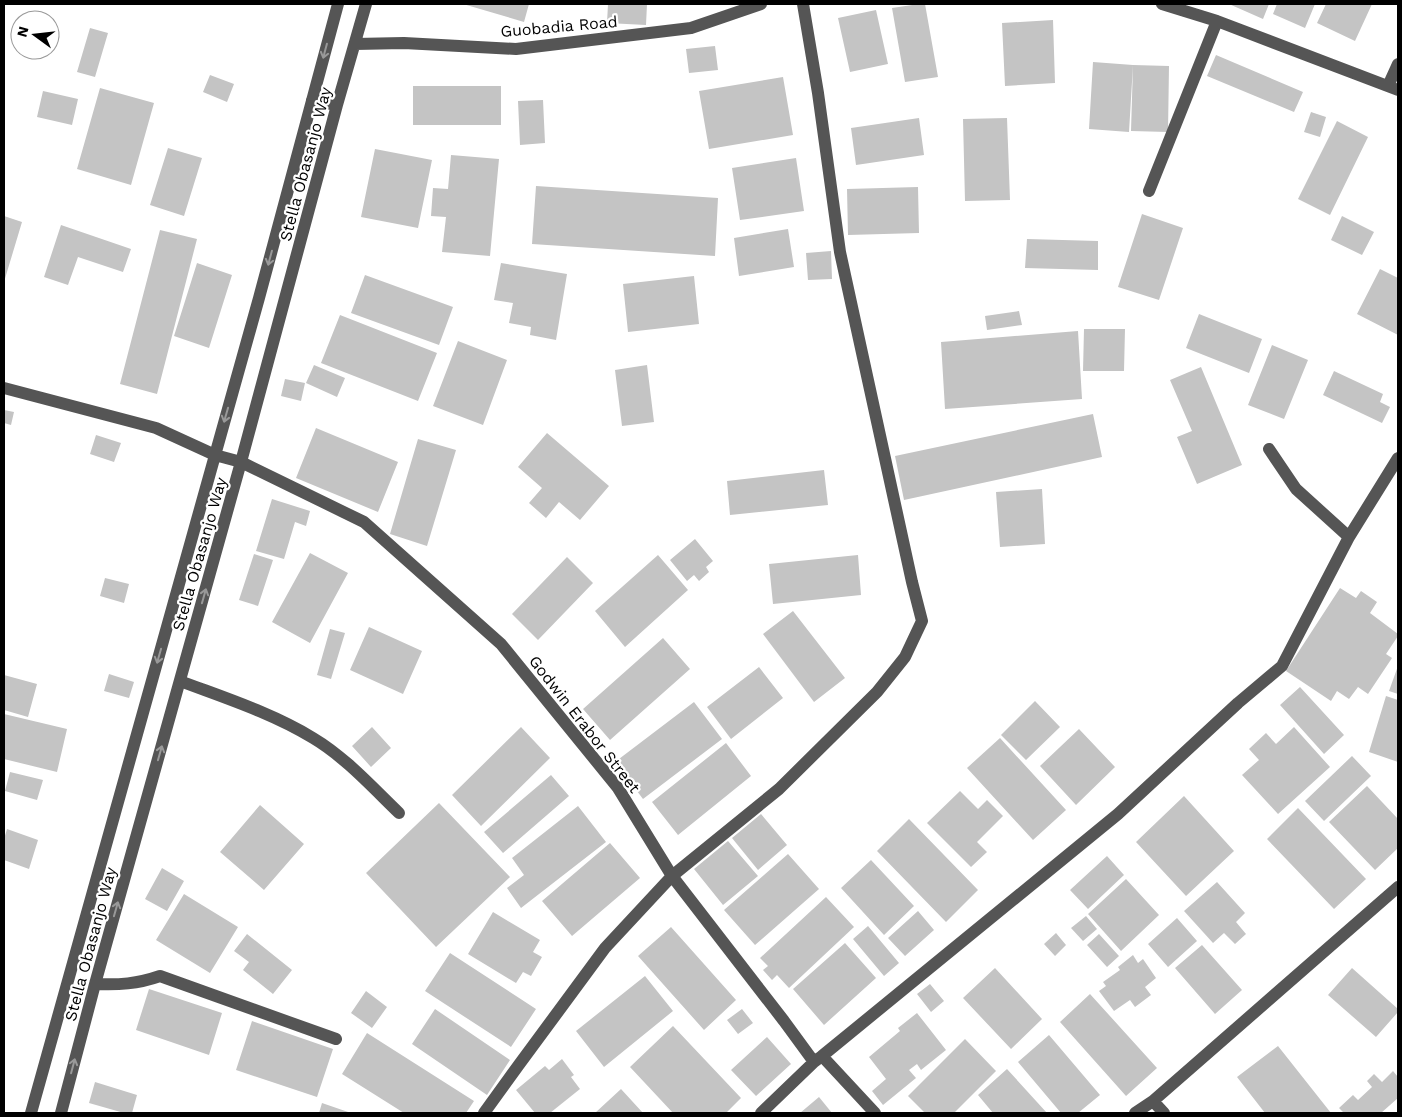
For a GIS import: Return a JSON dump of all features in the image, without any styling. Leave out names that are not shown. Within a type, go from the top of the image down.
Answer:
[{"type":"street","points":[[30,1113],[215,455],[338,4]]},
{"type":"street","name":"Stella Obasanjo Way","points":[[61,1113],[366,4]]},
{"type":"street","name":"Guobadia Road","points":[[355,44],[404,43],[516,49],[690,28],[761,4]]},
{"type":"street","points":[[484,1113],[605,948],[672,876],[778,789],[877,692],[905,657],[922,621],[840,252],[818,93],[803,4]]},
{"type":"street","points":[[1162,4],[1217,21],[1393,88],[1398,64]]},
{"type":"street","points":[[1149,191],[1217,21]]},
{"type":"street","points":[[312,100],[337,105]]},
{"type":"street","name":"Godwin Erabor Street","points":[[4,388],[156,428],[215,455],[241,462],[364,522],[501,644],[618,788],[672,876],[784,1021],[818,1059],[875,1113]]},
{"type":"street","points":[[1269,449],[1296,489],[1349,537]]},
{"type":"street","points":[[761,1113],[818,1059],[1118,814],[1238,703],[1282,666],[1349,537],[1398,458]]},
{"type":"street","points":[[180,681],[259,711],[314,738],[340,757],[399,813]]},
{"type":"street","points":[[1135,1113],[1153,1101],[1398,887]]},
{"type":"street","points":[[95,984],[142,982],[160,976],[336,1039]]},
{"type":"street","points":[[1153,1101],[1164,1113]]},
{"type":"building","points":[[463,4],[529,4],[524,22]]},
{"type":"building","points":[[608,4],[647,4],[646,25],[607,23]]},
{"type":"building","points":[[925,4],[938,77],[905,82],[892,8]]},
{"type":"building","points":[[1229,4],[1269,4],[1263,19]]},
{"type":"building","points":[[1277,4],[1315,4],[1305,28],[1273,14]]},
{"type":"building","points":[[1326,4],[1372,4],[1355,41],[1317,23]]},
{"type":"building","points":[[876,10],[888,64],[850,72],[838,18]]},
{"type":"building","points":[[1053,20],[1055,83],[1005,86],[1002,23]]},
{"type":"building","points":[[90,28],[108,33],[95,77],[77,72]]},
{"type":"building","points":[[715,46],[718,70],[689,73],[686,49]]},
{"type":"building","points":[[1216,55],[1303,92],[1294,112],[1207,76]]},
{"type":"building","points":[[1093,62],[1133,65],[1129,132],[1089,129]]},
{"type":"building","points":[[1133,65],[1169,66],[1168,132],[1131,131]]},
{"type":"building","points":[[210,75],[234,84],[227,102],[203,92]]},
{"type":"building","points":[[783,77],[793,135],[709,149],[699,91]]},
{"type":"building","points":[[413,86],[501,86],[501,125],[413,125]]},
{"type":"building","points":[[100,88],[154,103],[131,185],[77,169]]},
{"type":"building","points":[[43,91],[78,99],[72,125],[37,117]]},
{"type":"building","points":[[543,100],[545,143],[520,145],[518,101]]},
{"type":"building","points":[[1311,112],[1326,117],[1320,137],[1304,132]]},
{"type":"building","points":[[919,118],[924,155],[856,165],[851,128]]},
{"type":"building","points":[[1007,118],[1010,200],[965,201],[963,119]]},
{"type":"building","points":[[1337,121],[1368,137],[1330,215],[1298,199]]},
{"type":"building","points":[[168,148],[202,158],[184,216],[150,205]]},
{"type":"building","points":[[375,149],[432,160],[418,228],[361,217]]},
{"type":"building","points":[[451,155],[499,159],[490,256],[442,252],[446,217],[431,216],[433,188],[448,189]]},
{"type":"building","points":[[796,158],[804,211],[740,220],[732,168]]},
{"type":"building","points":[[536,186],[718,198],[715,256],[532,244]]},
{"type":"building","points":[[918,187],[919,233],[848,235],[847,189]]},
{"type":"building","points":[[1142,214],[1183,228],[1159,300],[1118,287]]},
{"type":"building","points":[[4,216],[22,222],[4,282]]},
{"type":"building","points":[[1342,216],[1374,232],[1362,255],[1331,240]]},
{"type":"building","points":[[61,225],[131,249],[123,272],[78,257],[68,285],[44,277]]},
{"type":"building","points":[[788,229],[794,267],[739,276],[734,238]]},
{"type":"building","points":[[160,230],[197,239],[157,394],[120,384]]},
{"type":"building","points":[[1027,239],[1098,241],[1098,270],[1025,268]]},
{"type":"building","points":[[831,251],[832,279],[808,280],[806,253]]},
{"type":"building","points":[[197,263],[232,275],[209,348],[174,336]]},
{"type":"building","points":[[501,263],[567,274],[556,340],[530,335],[531,327],[509,323],[513,303],[494,300]]},
{"type":"building","points":[[1380,269],[1398,278],[1398,335],[1357,314]]},
{"type":"building","points":[[365,275],[453,307],[439,345],[351,313]]},
{"type":"building","points":[[694,276],[699,324],[628,332],[623,284]]},
{"type":"building","points":[[1019,311],[1022,325],[987,330],[985,316]]},
{"type":"building","points":[[1199,314],[1262,339],[1249,373],[1186,348]]},
{"type":"building","points":[[340,315],[437,353],[418,401],[321,363]]},
{"type":"building","points":[[1084,329],[1125,329],[1124,371],[1083,371]]},
{"type":"building","points":[[1078,331],[1082,399],[945,409],[941,342]]},
{"type":"building","points":[[458,341],[507,360],[483,425],[433,406]]},
{"type":"building","points":[[1272,345],[1308,360],[1284,419],[1248,405]]},
{"type":"building","points":[[314,365],[345,378],[337,397],[306,383]]},
{"type":"building","points":[[647,365],[654,422],[622,426],[615,370]]},
{"type":"building","points":[[1201,367],[1242,465],[1197,484],[1177,437],[1192,431],[1170,380]]},
{"type":"building","points":[[1334,371],[1383,394],[1380,402],[1390,407],[1382,423],[1323,395]]},
{"type":"building","points":[[285,379],[305,383],[301,401],[281,396]]},
{"type":"building","points":[[4,410],[14,412],[11,425],[4,423]]},
{"type":"building","points":[[1093,414],[1102,457],[904,500],[895,456]]},
{"type":"building","points":[[316,428],[398,462],[378,512],[296,478]]},
{"type":"building","points":[[547,433],[609,486],[580,520],[559,502],[546,518],[529,503],[542,488],[518,467]]},
{"type":"building","points":[[96,435],[121,443],[114,462],[90,454]]},
{"type":"building","points":[[418,439],[456,450],[427,546],[390,534]]},
{"type":"building","points":[[824,470],[828,505],[730,515],[727,481]]},
{"type":"building","points":[[1042,489],[1045,544],[1000,547],[996,492]]},
{"type":"building","points":[[272,499],[310,511],[306,526],[295,522],[284,559],[256,551]]},
{"type":"building","points":[[695,539],[713,561],[706,567],[709,572],[699,581],[694,575],[687,581],[670,560]]},
{"type":"building","points":[[310,553],[348,573],[310,643],[272,622]]},
{"type":"building","points":[[254,554],[273,560],[258,606],[239,600]]},
{"type":"building","points":[[658,555],[688,590],[625,647],[595,611]]},
{"type":"building","points":[[858,555],[861,595],[773,604],[769,564]]},
{"type":"building","points":[[567,557],[593,583],[538,640],[512,614]]},
{"type":"building","points":[[105,578],[129,584],[124,603],[100,596]]},
{"type":"building","points":[[1340,588],[1356,598],[1361,591],[1377,602],[1370,613],[1398,634],[1398,636],[1386,654],[1392,658],[1368,694],[1358,687],[1349,699],[1337,691],[1331,701],[1286,671]]},
{"type":"building","points":[[793,611],[845,678],[814,702],[763,634]]},
{"type":"building","points":[[369,627],[422,651],[403,694],[350,670]]},
{"type":"building","points":[[330,629],[345,633],[331,679],[317,675]]},
{"type":"building","points":[[663,638],[690,669],[610,740],[583,709]]},
{"type":"building","points":[[1398,666],[1398,694],[1389,691]]},
{"type":"building","points":[[759,667],[783,698],[731,739],[707,707]]},
{"type":"building","points":[[109,674],[134,682],[129,698],[104,691]]},
{"type":"building","points":[[4,675],[37,684],[28,717],[4,710]]},
{"type":"building","points":[[1300,687],[1344,735],[1324,754],[1280,705]]},
{"type":"building","points":[[1386,696],[1398,700],[1398,762],[1369,752]]},
{"type":"building","points":[[1035,701],[1060,727],[1026,760],[1001,735]]},
{"type":"building","points":[[694,702],[722,739],[643,799],[615,762]]},
{"type":"building","points":[[4,714],[67,729],[57,772],[4,759]]},
{"type":"building","points":[[372,727],[391,748],[371,767],[352,746]]},
{"type":"building","points":[[521,727],[550,758],[481,826],[452,795]]},
{"type":"building","points":[[1294,727],[1330,767],[1278,814],[1242,775],[1259,760],[1249,749],[1266,733],[1276,744]]},
{"type":"building","points":[[1079,729],[1115,767],[1076,805],[1040,766]]},
{"type":"building","points":[[1000,738],[1066,810],[1033,840],[967,768]]},
{"type":"building","points":[[726,743],[751,776],[678,835],[652,802]]},
{"type":"building","points":[[1352,756],[1371,776],[1324,821],[1305,801]]},
{"type":"building","points":[[10,772],[43,780],[37,800],[5,791]]},
{"type":"building","points":[[551,775],[569,796],[503,853],[484,832]]},
{"type":"building","points":[[1367,786],[1398,819],[1398,848],[1375,870],[1329,822]]},
{"type":"building","points":[[960,791],[978,809],[987,800],[1003,816],[977,842],[987,852],[971,867],[927,823]]},
{"type":"building","points":[[1184,796],[1234,851],[1186,896],[1136,842]]},
{"type":"building","points":[[439,803],[510,877],[436,947],[366,873]]},
{"type":"building","points":[[260,805],[304,844],[264,890],[220,852]]},
{"type":"building","points":[[578,806],[606,842],[521,908],[507,888],[524,875],[512,858]]},
{"type":"building","points":[[1298,808],[1366,879],[1334,909],[1267,839]]},
{"type":"building","points":[[761,814],[787,845],[758,870],[732,838]]},
{"type":"building","points":[[909,819],[978,890],[946,922],[877,851]]},
{"type":"building","points":[[7,829],[38,840],[29,869],[4,860],[4,839]]},
{"type":"building","points":[[728,841],[758,876],[723,905],[694,869]]},
{"type":"building","points":[[610,843],[640,878],[572,936],[542,901]]},
{"type":"building","points":[[788,854],[819,889],[755,945],[724,910]]},
{"type":"building","points":[[1107,856],[1124,875],[1088,909],[1070,890]]},
{"type":"building","points":[[871,860],[914,906],[884,935],[841,888]]},
{"type":"building","points":[[162,868],[184,881],[167,911],[145,899]]},
{"type":"building","points":[[1126,879],[1159,915],[1121,951],[1088,914]]},
{"type":"building","points":[[1217,882],[1245,913],[1236,922],[1246,934],[1235,944],[1224,933],[1213,943],[1184,911]]},
{"type":"building","points":[[184,894],[238,927],[210,973],[156,940]]},
{"type":"building","points":[[826,897],[854,927],[789,988],[777,975],[772,980],[763,970],[768,966],[760,958]]},
{"type":"building","points":[[918,911],[934,930],[905,956],[888,938]]},
{"type":"building","points":[[493,912],[540,940],[533,952],[542,957],[531,976],[523,972],[516,983],[468,954]]},
{"type":"building","points":[[1086,916],[1097,929],[1083,941],[1071,928]]},
{"type":"building","points":[[1177,918],[1197,941],[1168,967],[1148,944]]},
{"type":"building","points":[[868,926],[899,963],[884,976],[853,939]]},
{"type":"building","points":[[671,927],[736,1000],[704,1030],[638,956]]},
{"type":"building","points":[[1056,933],[1066,945],[1055,956],[1044,944]]},
{"type":"building","points":[[247,934],[292,970],[273,994],[243,970],[249,962],[234,951]]},
{"type":"building","points":[[1099,934],[1119,956],[1107,967],[1087,945]]},
{"type":"building","points":[[845,943],[876,978],[824,1025],[793,989]]},
{"type":"building","points":[[1202,945],[1242,990],[1215,1014],[1175,968]]},
{"type":"building","points":[[450,953],[536,1009],[511,1047],[425,991]]},
{"type":"building","points":[[1133,955],[1138,963],[1143,959],[1156,978],[1145,987],[1151,995],[1135,1007],[1130,1000],[1114,1011],[1099,991],[1106,986],[1103,982],[1120,970],[1118,967]]},
{"type":"building","points":[[995,968],[1042,1019],[1011,1049],[963,998]]},
{"type":"building","points":[[1352,968],[1398,1009],[1398,1012],[1376,1037],[1328,995]]},
{"type":"building","points":[[645,976],[673,1011],[604,1067],[576,1031]]},
{"type":"building","points":[[930,984],[944,1001],[931,1012],[917,994]]},
{"type":"building","points":[[149,989],[222,1013],[209,1055],[136,1030]]},
{"type":"building","points":[[366,991],[387,1007],[372,1028],[351,1013]]},
{"type":"building","points":[[1090,994],[1157,1068],[1126,1096],[1060,1022]]},
{"type":"building","points":[[435,1009],[510,1060],[487,1095],[412,1044]]},
{"type":"building","points":[[742,1009],[753,1023],[738,1034],[727,1020]]},
{"type":"building","points":[[917,1013],[946,1050],[921,1070],[917,1064],[909,1070],[916,1078],[883,1105],[872,1091],[886,1079],[869,1057],[900,1031],[898,1028]]},
{"type":"building","points":[[252,1021],[333,1049],[317,1097],[236,1070]]},
{"type":"building","points":[[673,1026],[741,1098],[726,1113],[673,1113],[630,1067]]},
{"type":"building","points":[[367,1033],[474,1101],[466,1113],[404,1113],[342,1074]]},
{"type":"building","points":[[1049,1035],[1100,1095],[1078,1113],[1061,1113],[1018,1062]]},
{"type":"building","points":[[767,1037],[791,1064],[756,1096],[731,1070]]},
{"type":"building","points":[[965,1039],[996,1071],[954,1113],[925,1113],[908,1096]]},
{"type":"building","points":[[1278,1046],[1331,1113],[1265,1113],[1237,1077]]},
{"type":"building","points":[[562,1059],[574,1075],[571,1077],[580,1089],[550,1113],[535,1113],[516,1090],[545,1066],[549,1070]]},
{"type":"building","points":[[1007,1069],[1047,1113],[993,1113],[978,1095]]},
{"type":"building","points":[[1393,1071],[1398,1077],[1398,1098],[1381,1113],[1344,1113],[1339,1108],[1353,1095],[1358,1100],[1372,1087],[1367,1081],[1374,1074],[1382,1082]]},
{"type":"building","points":[[95,1082],[137,1095],[132,1113],[124,1113],[89,1103]]},
{"type":"building","points":[[621,1089],[643,1113],[595,1113]]},
{"type":"building","points":[[819,1097],[832,1113],[800,1113]]},
{"type":"building","points":[[322,1103],[351,1113],[319,1113]]}]
